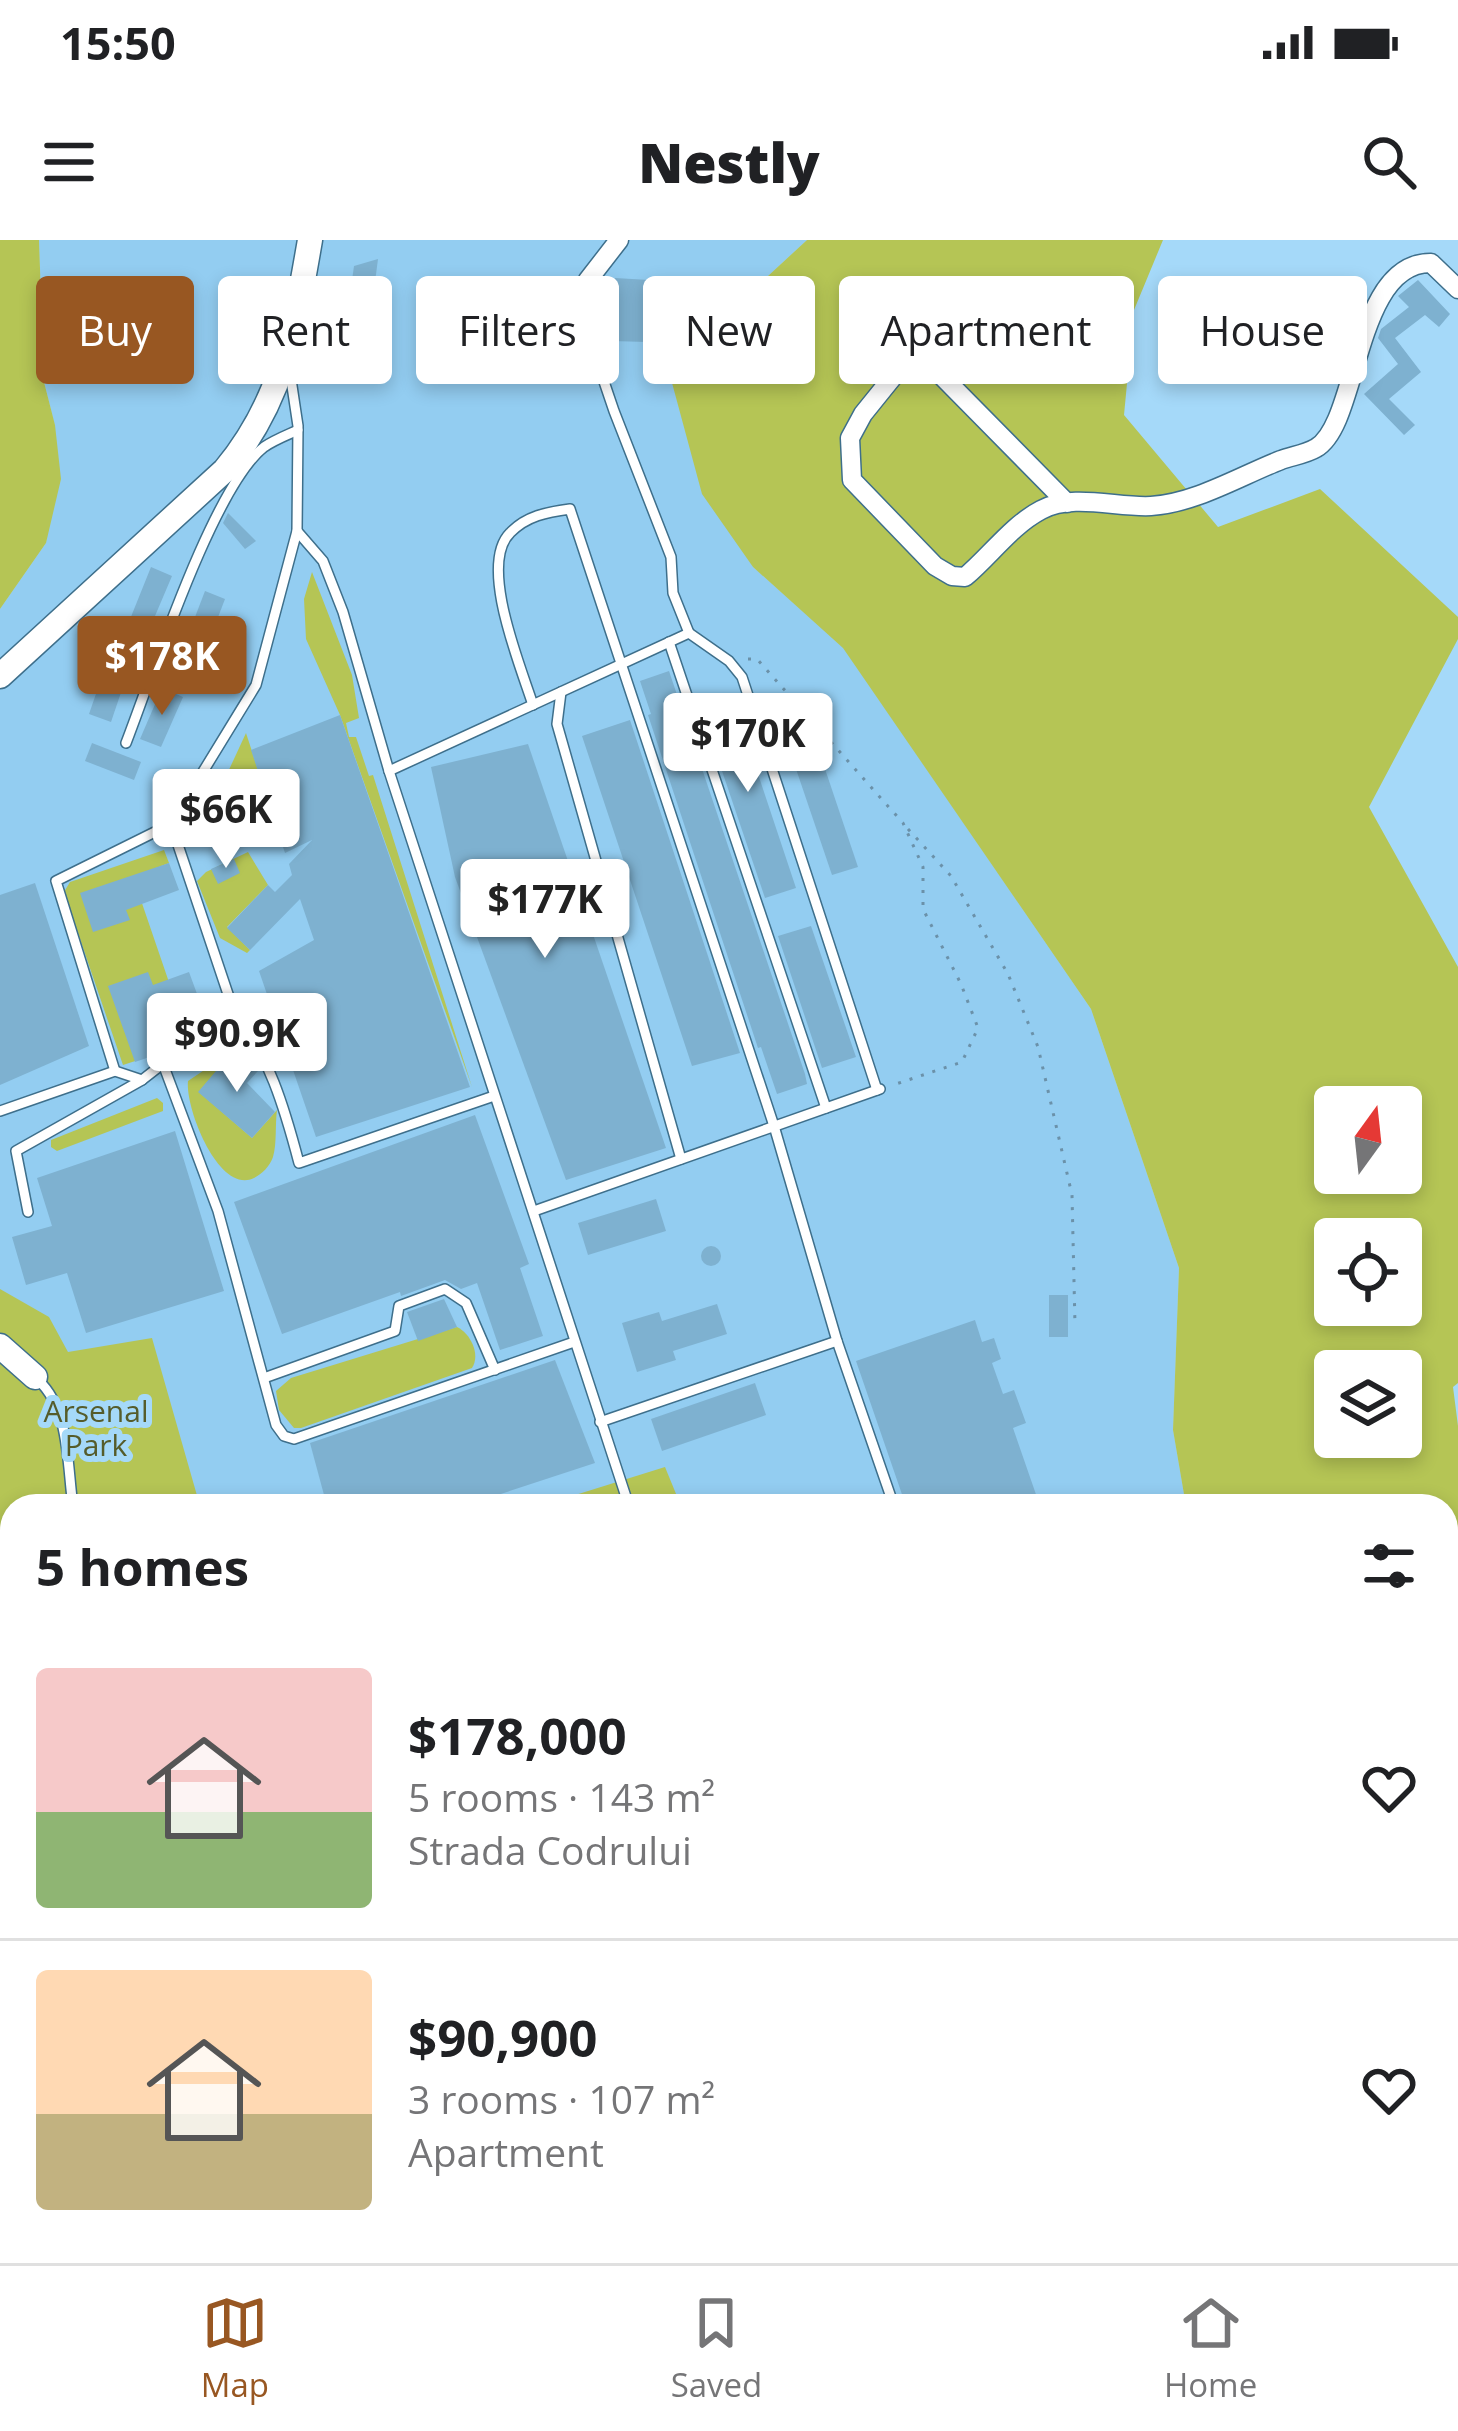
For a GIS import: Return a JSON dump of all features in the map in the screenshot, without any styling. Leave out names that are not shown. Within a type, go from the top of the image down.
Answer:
[{"type":"street","points":[[302,276],[310,240]]},
{"type":"street","points":[[591,276],[620,240]]},
{"type":"street","points":[[1066,503],[917,355],[909,356],[892,374],[850,438],[852,480],[935,566],[965,577],[1004,537],[1043,508],[1066,503],[1153,506],[1316,448],[1335,425],[1372,315],[1399,276],[1410,266],[1431,263],[1458,290]]},
{"type":"street","points":[[0,676],[225,470],[254,435],[274,384]]},
{"type":"street","points":[[0,1346],[34,1377]]},
{"type":"lane","points":[[115,1071],[56,881],[171,824],[256,685],[297,531],[298,430],[292,384]]},
{"type":"lane","points":[[534,1211],[880,1089],[742,677],[729,661],[689,633],[673,593],[671,556],[605,384]]},
{"type":"lane","points":[[126,743],[188,584],[242,471],[265,446],[298,430]]},
{"type":"lane","points":[[533,705],[496,567],[506,536],[538,514],[570,509],[890,1494]]},
{"type":"lane","points":[[297,531],[323,561],[343,612],[389,771],[625,1494]]},
{"type":"lane","points":[[389,771],[689,633]]},
{"type":"lane","points":[[669,642],[826,1108]]},
{"type":"lane","points":[[561,692],[556,724],[681,1159]]},
{"type":"lane","points":[[171,824],[232,1009],[252,1033],[282,1095],[298,1163],[494,1096]]},
{"type":"lane","points":[[28,1212],[16,1151],[142,1080],[232,1009]]},
{"type":"lane","points":[[163,1064],[218,1210],[276,1425],[284,1436],[294,1439],[574,1342]]},
{"type":"lane","points":[[0,1111],[115,1071],[142,1080]]},
{"type":"lane","points":[[264,1378],[395,1331],[399,1306],[445,1289],[466,1303],[495,1370]]},
{"type":"lane","points":[[600,1422],[837,1341]]},
{"type":"lane","points":[[34,1377],[51,1392],[60,1414],[71,1494]]},
{"type":"path","points":[[729,661],[757,658],[950,876],[1008,974],[1038,1047],[1072,1195],[1075,1325]]},
{"type":"path","points":[[880,1089],[962,1062],[978,1028],[922,909],[923,867],[903,823]]},
{"type":"shaded area","points":[[39,240],[807,240],[768,276],[643,276],[643,384],[675,384],[753,567],[843,647],[1091,1009],[1179,1268],[1173,1430],[1184,1494],[91,1494],[0,1384],[0,609],[46,543],[55,426],[44,384],[194,384],[194,276],[40,276]]},
{"type":"green space","points":[[0,240],[39,240],[36,384],[45,384],[61,479],[46,543],[0,609]]},
{"type":"green space","points":[[807,240],[1163,240],[1134,310],[1134,276],[839,276],[839,384],[1127,384],[1124,415],[1218,527],[1320,489],[1458,617],[1458,639],[1369,807],[1458,967],[1458,1383],[1453,1387],[1458,1494],[1184,1494],[1173,1430],[1179,1268],[1091,1009],[843,648],[753,567],[702,494],[672,384],[815,384],[815,276],[768,276]]},
{"type":"green space","points":[[312,572],[352,675],[359,718],[346,723],[349,737],[356,737],[369,776],[373,775],[472,1087],[340,715],[306,639],[304,599]]},
{"type":"green space","points":[[246,733],[263,785],[215,800]]},
{"type":"green space","points":[[164,850],[169,863],[133,877],[185,1029],[175,1048],[123,1065],[64,892],[70,882]]},
{"type":"green space","points":[[248,852],[268,885],[227,927],[250,950],[247,953],[220,938],[197,881]]},
{"type":"green space","points":[[234,1050],[199,1092],[252,1138],[277,1110],[272,1160],[254,1178],[241,1180],[228,1174],[207,1146],[192,1110],[188,1081]]},
{"type":"green space","points":[[157,1098],[163,1111],[57,1151],[51,1147],[51,1140]]},
{"type":"green space","name":"Arsenal Park","points":[[0,1289],[49,1317],[68,1352],[152,1338],[197,1494],[0,1494]]},
{"type":"green space","points":[[457,1327],[473,1344],[472,1368],[301,1428],[294,1428],[279,1410],[276,1391],[291,1378]]},
{"type":"green space","points":[[665,1467],[676,1494],[578,1494]]},
{"type":"building","points":[[378,259],[376,276],[353,276],[354,266]]},
{"type":"building","points":[[619,278],[643,280],[643,342],[619,341]]},
{"type":"building","points":[[1418,280],[1450,314],[1439,327],[1425,315],[1395,338],[1421,372],[1389,399],[1415,425],[1404,435],[1364,394],[1398,364],[1378,338],[1381,329],[1409,307],[1398,296]]},
{"type":"building","points":[[228,513],[256,541],[245,549],[223,523]]},
{"type":"building","points":[[151,567],[172,576],[138,656],[134,654],[111,722],[89,714],[107,662],[112,664]]},
{"type":"building","points":[[205,591],[225,599],[197,672],[177,664]]},
{"type":"building","points":[[669,671],[805,1074],[807,1084],[777,1094],[648,715],[640,681]]},
{"type":"building","points":[[162,688],[183,697],[161,747],[140,739]]},
{"type":"building","points":[[731,693],[796,888],[765,898],[699,703]]},
{"type":"building","points":[[340,715],[470,1087],[316,1137],[259,971],[314,940],[300,899],[250,950],[227,928],[268,885],[275,892],[292,875],[289,864],[312,840],[285,853],[251,750]]},
{"type":"building","points":[[630,720],[740,1053],[692,1066],[582,736]]},
{"type":"building","points":[[92,743],[141,762],[134,780],[85,761]]},
{"type":"building","points":[[528,744],[666,1148],[566,1180],[455,877],[431,767]]},
{"type":"building","points":[[821,757],[858,867],[832,875],[795,766]]},
{"type":"building","points":[[234,859],[240,873],[218,884],[211,869]]},
{"type":"building","points":[[169,863],[179,890],[126,910],[130,920],[93,932],[80,893]]},
{"type":"building","points":[[35,883],[89,1046],[0,1085],[0,895]]},
{"type":"building","points":[[811,926],[856,1057],[822,1068],[778,936]]},
{"type":"building","points":[[148,972],[153,985],[189,972],[200,1002],[196,1007],[201,1004],[206,1018],[170,1034],[173,1044],[164,1052],[135,1062],[108,986]]},
{"type":"building","points":[[234,1050],[258,1071],[247,1083],[275,1112],[252,1138],[198,1092]]},
{"type":"building","points":[[475,1115],[529,1264],[520,1268],[543,1336],[500,1350],[477,1283],[461,1289],[445,1280],[282,1334],[234,1202]]},
{"type":"building","points":[[175,1131],[224,1291],[86,1333],[67,1273],[26,1285],[12,1237],[52,1226],[37,1178]]},
{"type":"building","points":[[656,1199],[666,1231],[588,1255],[578,1223]]},
{"type":"building","points":[[711,1246],[721,1256],[711,1266],[701,1256]]},
{"type":"building","points":[[1049,1295],[1068,1295],[1068,1337],[1049,1337]]},
{"type":"building","points":[[444,1299],[457,1327],[418,1341],[407,1312]]},
{"type":"building","points":[[717,1304],[727,1334],[673,1351],[676,1360],[637,1372],[622,1323],[659,1312],[662,1321]]},
{"type":"building","points":[[975,1320],[982,1342],[994,1338],[1001,1359],[992,1363],[1003,1394],[1014,1390],[1026,1423],[1013,1428],[1036,1494],[902,1494],[856,1361]]},
{"type":"building","points":[[555,1360],[595,1463],[501,1494],[324,1494],[310,1443]]},
{"type":"building","points":[[755,1383],[766,1415],[662,1451],[651,1419]]}]
